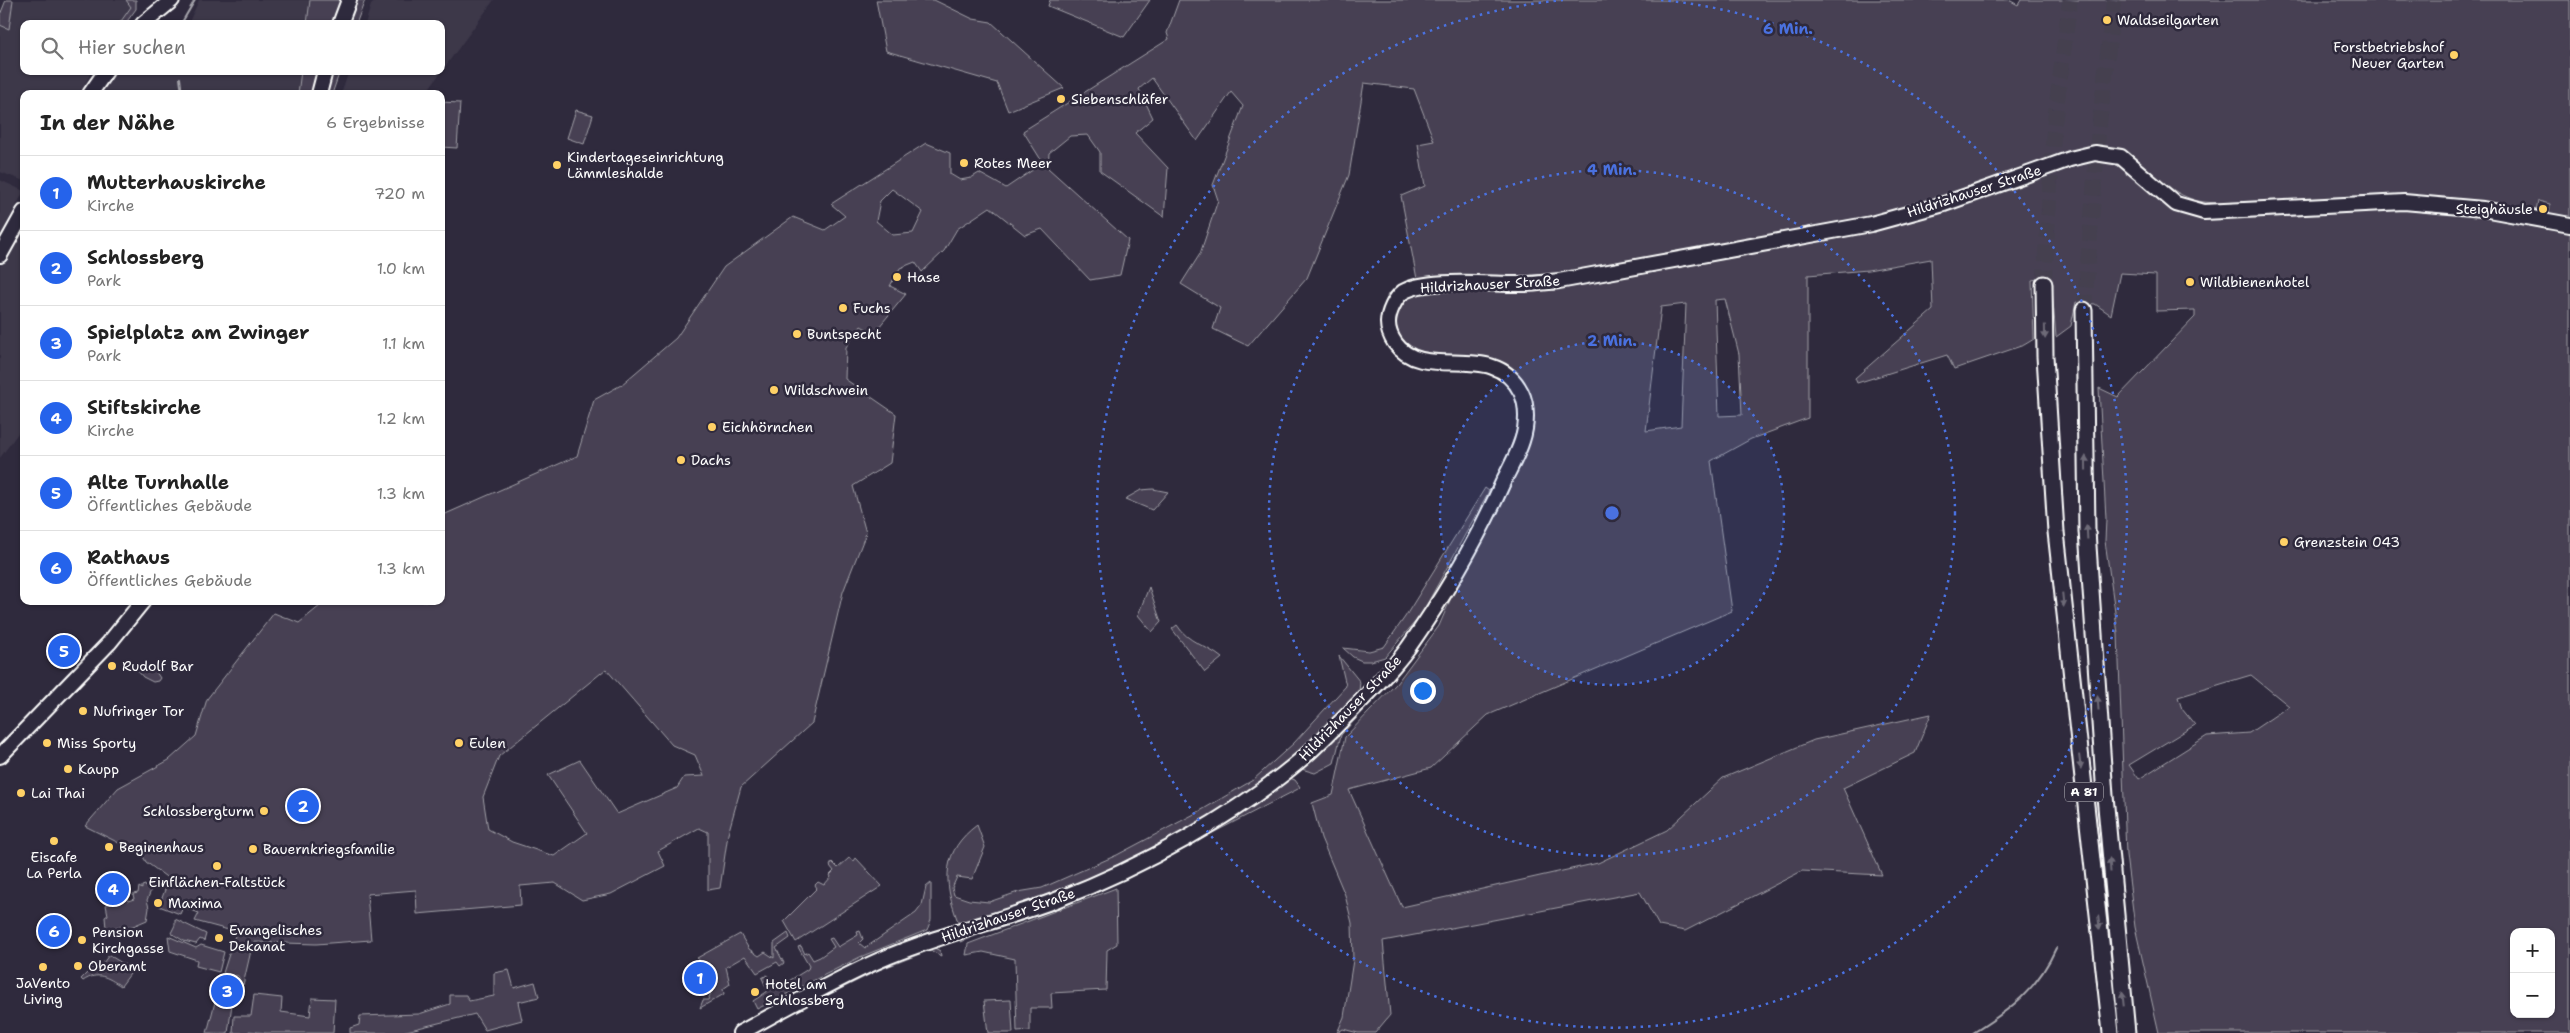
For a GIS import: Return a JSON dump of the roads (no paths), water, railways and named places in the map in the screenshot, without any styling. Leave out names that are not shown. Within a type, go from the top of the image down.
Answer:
[{"type":"highway","name":"A 81","points":[[2044,284],[2045,356],[2054,513],[2111,1033]]},
{"type":"highway","name":"A 81","points":[[2084,310],[2088,552],[2104,786],[2127,1033]]},
{"type":"main road","points":[[140,20],[162,0]]},
{"type":"main road","points":[[148,20],[172,0]]},
{"type":"main road","points":[[342,20],[349,0]]},
{"type":"main road","points":[[92,90],[102,75]]},
{"type":"main road","points":[[320,90],[324,75]]},
{"type":"main road","name":"Hildrizhauser Straße","points":[[740,1033],[881,960],[1055,900],[1120,872],[1184,838],[1239,805],[1290,769],[1315,748],[1372,690],[1404,652],[1451,584],[1494,504],[1522,442],[1526,420],[1523,395],[1507,375],[1496,368],[1474,363],[1426,361],[1411,357],[1398,348],[1390,336],[1387,322],[1392,307],[1400,294],[1413,287],[1431,284],[1526,284],[1559,281],[1871,224],[1944,204],[2070,159],[2095,153],[2122,157],[2176,204],[2204,212],[2404,202],[2483,209],[2570,225]]},
{"type":"main road","points":[[0,255],[20,219]]},
{"type":"main road","points":[[0,756],[109,643],[140,605]]},
{"type":"waterway","points":[[183,20],[195,0]]},
{"type":"waterway","points":[[180,78],[182,90]]},
{"type":"waterway","points":[[1973,1033],[2011,1007],[2032,987],[2056,948]]},
{"type":"tunnel","points":[[2044,284],[2054,125],[2070,0]]},
{"type":"tunnel","points":[[2084,310],[2099,127],[2114,0]]},
{"type":"place","name":"Waldseilgarten","points":[[2107,20]]},
{"type":"place","name":"Forstbetriebshof Neuer Garten","points":[[2454,55]]},
{"type":"place","name":"Siebenschläfer","points":[[1061,99]]},
{"type":"place","name":"Rotes Meer","points":[[964,163]]},
{"type":"place","name":"Kindertageseinrichtung Lämmleshalde","points":[[557,165]]},
{"type":"place","name":"Steighäusle","points":[[2543,209]]},
{"type":"place","name":"Hase","points":[[897,277]]},
{"type":"place","name":"Wildbienenhotel","points":[[2190,282]]},
{"type":"place","name":"Fuchs","points":[[843,308]]},
{"type":"place","name":"Buntspecht","points":[[797,334]]},
{"type":"place","name":"Wildschwein","points":[[774,390]]},
{"type":"place","name":"Eichhörnchen","points":[[712,427]]},
{"type":"place","name":"Dachs","points":[[681,460]]},
{"type":"place","name":"Grenzstein 043","points":[[2284,542]]},
{"type":"place","name":"Alte Turnhalle","points":[[64,651]]},
{"type":"place","name":"Rudolf Bar","points":[[112,666]]},
{"type":"place","name":"Nufringer Tor","points":[[83,711]]},
{"type":"place","name":"Miss Sporty","points":[[47,743]]},
{"type":"place","name":"Eulen","points":[[459,743]]},
{"type":"place","name":"Kaupp","points":[[68,769]]},
{"type":"place","name":"Lai Thai","points":[[21,793]]},
{"type":"place","name":"Schlossberg","points":[[303,806]]},
{"type":"place","name":"Schlossbergturm","points":[[264,811]]},
{"type":"place","name":"Eiscafe La Perla","points":[[54,841]]},
{"type":"place","name":"Beginenhaus","points":[[109,847]]},
{"type":"place","name":"Bauernkriegsfamilie","points":[[253,849]]},
{"type":"place","name":"Einflächen-Faltstück","points":[[217,866]]},
{"type":"place","name":"Stiftskirche","points":[[113,889]]},
{"type":"place","name":"Maxima","points":[[158,903]]},
{"type":"place","name":"Rathaus","points":[[54,931]]},
{"type":"place","name":"Evangelisches Dekanat","points":[[219,938]]},
{"type":"place","name":"Pension Kirchgasse","points":[[82,940]]},
{"type":"place","name":"Oberamt","points":[[78,966]]},
{"type":"place","name":"JaVento Living","points":[[43,967]]},
{"type":"place","name":"Mutterhauskirche","points":[[700,978]]},
{"type":"place","name":"Spielplatz am Zwinger","points":[[227,991]]},
{"type":"place","name":"Hotel am Schlossberg","points":[[755,992]]}]
